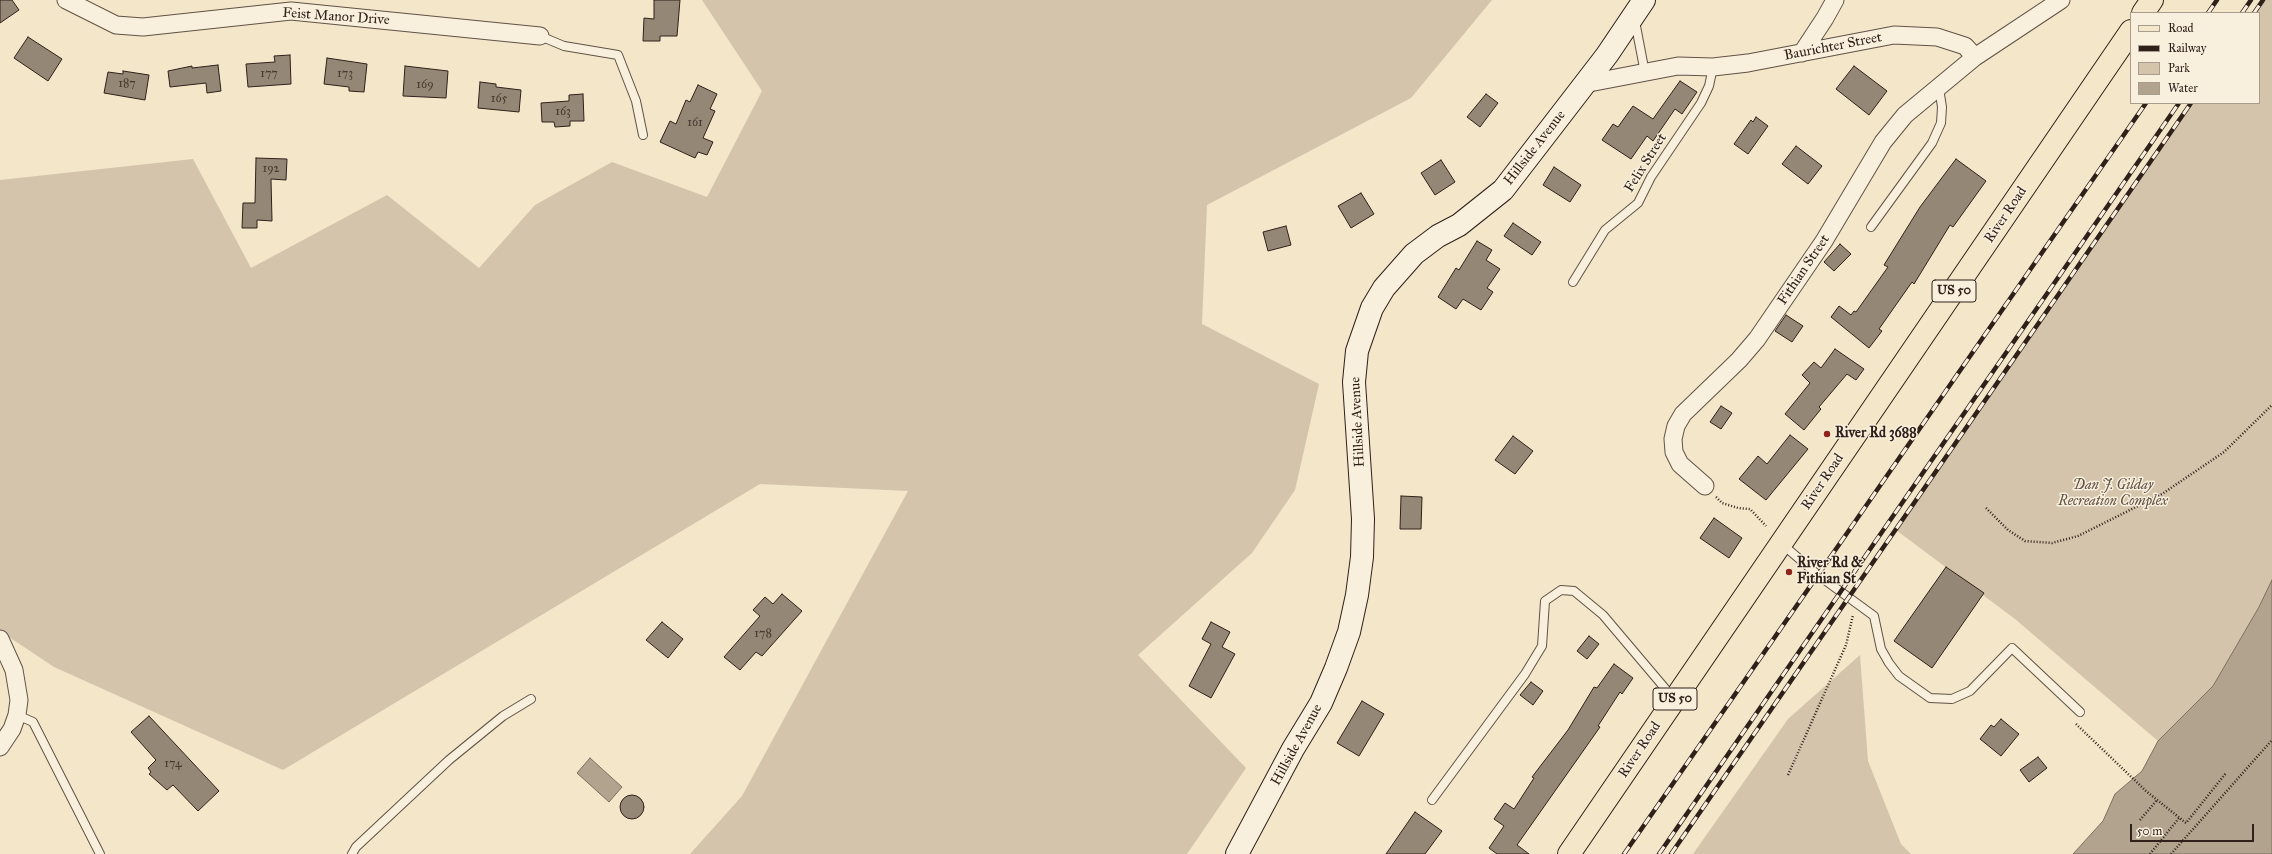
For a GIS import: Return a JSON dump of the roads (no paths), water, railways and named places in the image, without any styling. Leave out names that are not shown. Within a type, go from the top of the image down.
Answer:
[{"type":"main road","points":[[2144,12],[2152,0]]},
{"type":"main road","name":"River Road","points":[[1569,854],[2130,32]]},
{"type":"street","name":"Feist Manor Drive","points":[[66,0],[116,25],[143,27],[285,6],[540,36]]},
{"type":"street","points":[[1802,53],[1835,0]]},
{"type":"street","points":[[1975,57],[2061,0]]},
{"type":"street","name":"Hillside Avenue","points":[[1237,854],[1293,749],[1321,703],[1349,632],[1359,580],[1363,519],[1354,382],[1357,351],[1372,308],[1384,288],[1414,254],[1438,236],[1459,225],[1503,190],[1584,84],[1639,8]]},
{"type":"street","name":"Baurichter Street","points":[[1584,84],[1678,66],[1713,67],[1748,63],[1894,35],[1937,37],[1965,46],[1975,57]]},
{"type":"street","name":"Fithian Street","points":[[1705,486],[1680,464],[1677,458],[1673,439],[1676,426],[1683,414],[1739,360],[1758,339],[1824,241],[1890,132],[1905,115],[1975,57]]},
{"type":"street","points":[[0,639],[14,670],[18,684],[19,700],[17,715],[12,729],[0,747]]},
{"type":"lane","points":[[1639,8],[1645,73]]},
{"type":"lane","points":[[540,36],[564,46],[618,56],[636,101],[643,135]]},
{"type":"lane","name":"Felix Street","points":[[1572,282],[1605,230],[1638,203],[1650,177],[1701,103],[1709,86],[1713,67]]},
{"type":"lane","points":[[1871,227],[1932,143],[1941,123],[1942,107],[1939,88]]},
{"type":"lane","points":[[1781,543],[1818,576],[1874,616],[1881,649],[1899,676],[1930,698],[1952,699],[1970,691],[2012,648],[2080,712]]},
{"type":"lane","points":[[1432,800],[1525,674],[1542,646],[1545,601],[1561,590],[1574,591],[1603,615],[1675,700]]},
{"type":"lane","points":[[352,854],[356,847],[449,760],[502,716],[531,699]]},
{"type":"lane","points":[[17,715],[32,722],[100,854]]},
{"type":"water","points":[[2272,580],[2272,854],[2073,854],[2103,821],[2115,794],[2142,771],[2158,741],[2213,686],[2259,607]]},
{"type":"water","points":[[590,758],[622,787],[609,802],[577,773]]},
{"type":"railway","points":[[2209,12],[2217,0]]},
{"type":"railway","points":[[2243,12],[2251,0]]},
{"type":"railway","points":[[2255,12],[2263,0]]},
{"type":"railway","points":[[1624,854],[2145,104]]},
{"type":"railway","points":[[1659,854],[2178,104]]},
{"type":"railway","points":[[1671,854],[2190,104]]},
{"type":"place","name":"River Rd 3688","points":[[1827,434]]},
{"type":"place","name":"River Rd & Fithian St","points":[[1789,572]]},
{"type":"park label","name":"Dan J. Gilday Recreation Complex","points":[[2113,494]]}]
